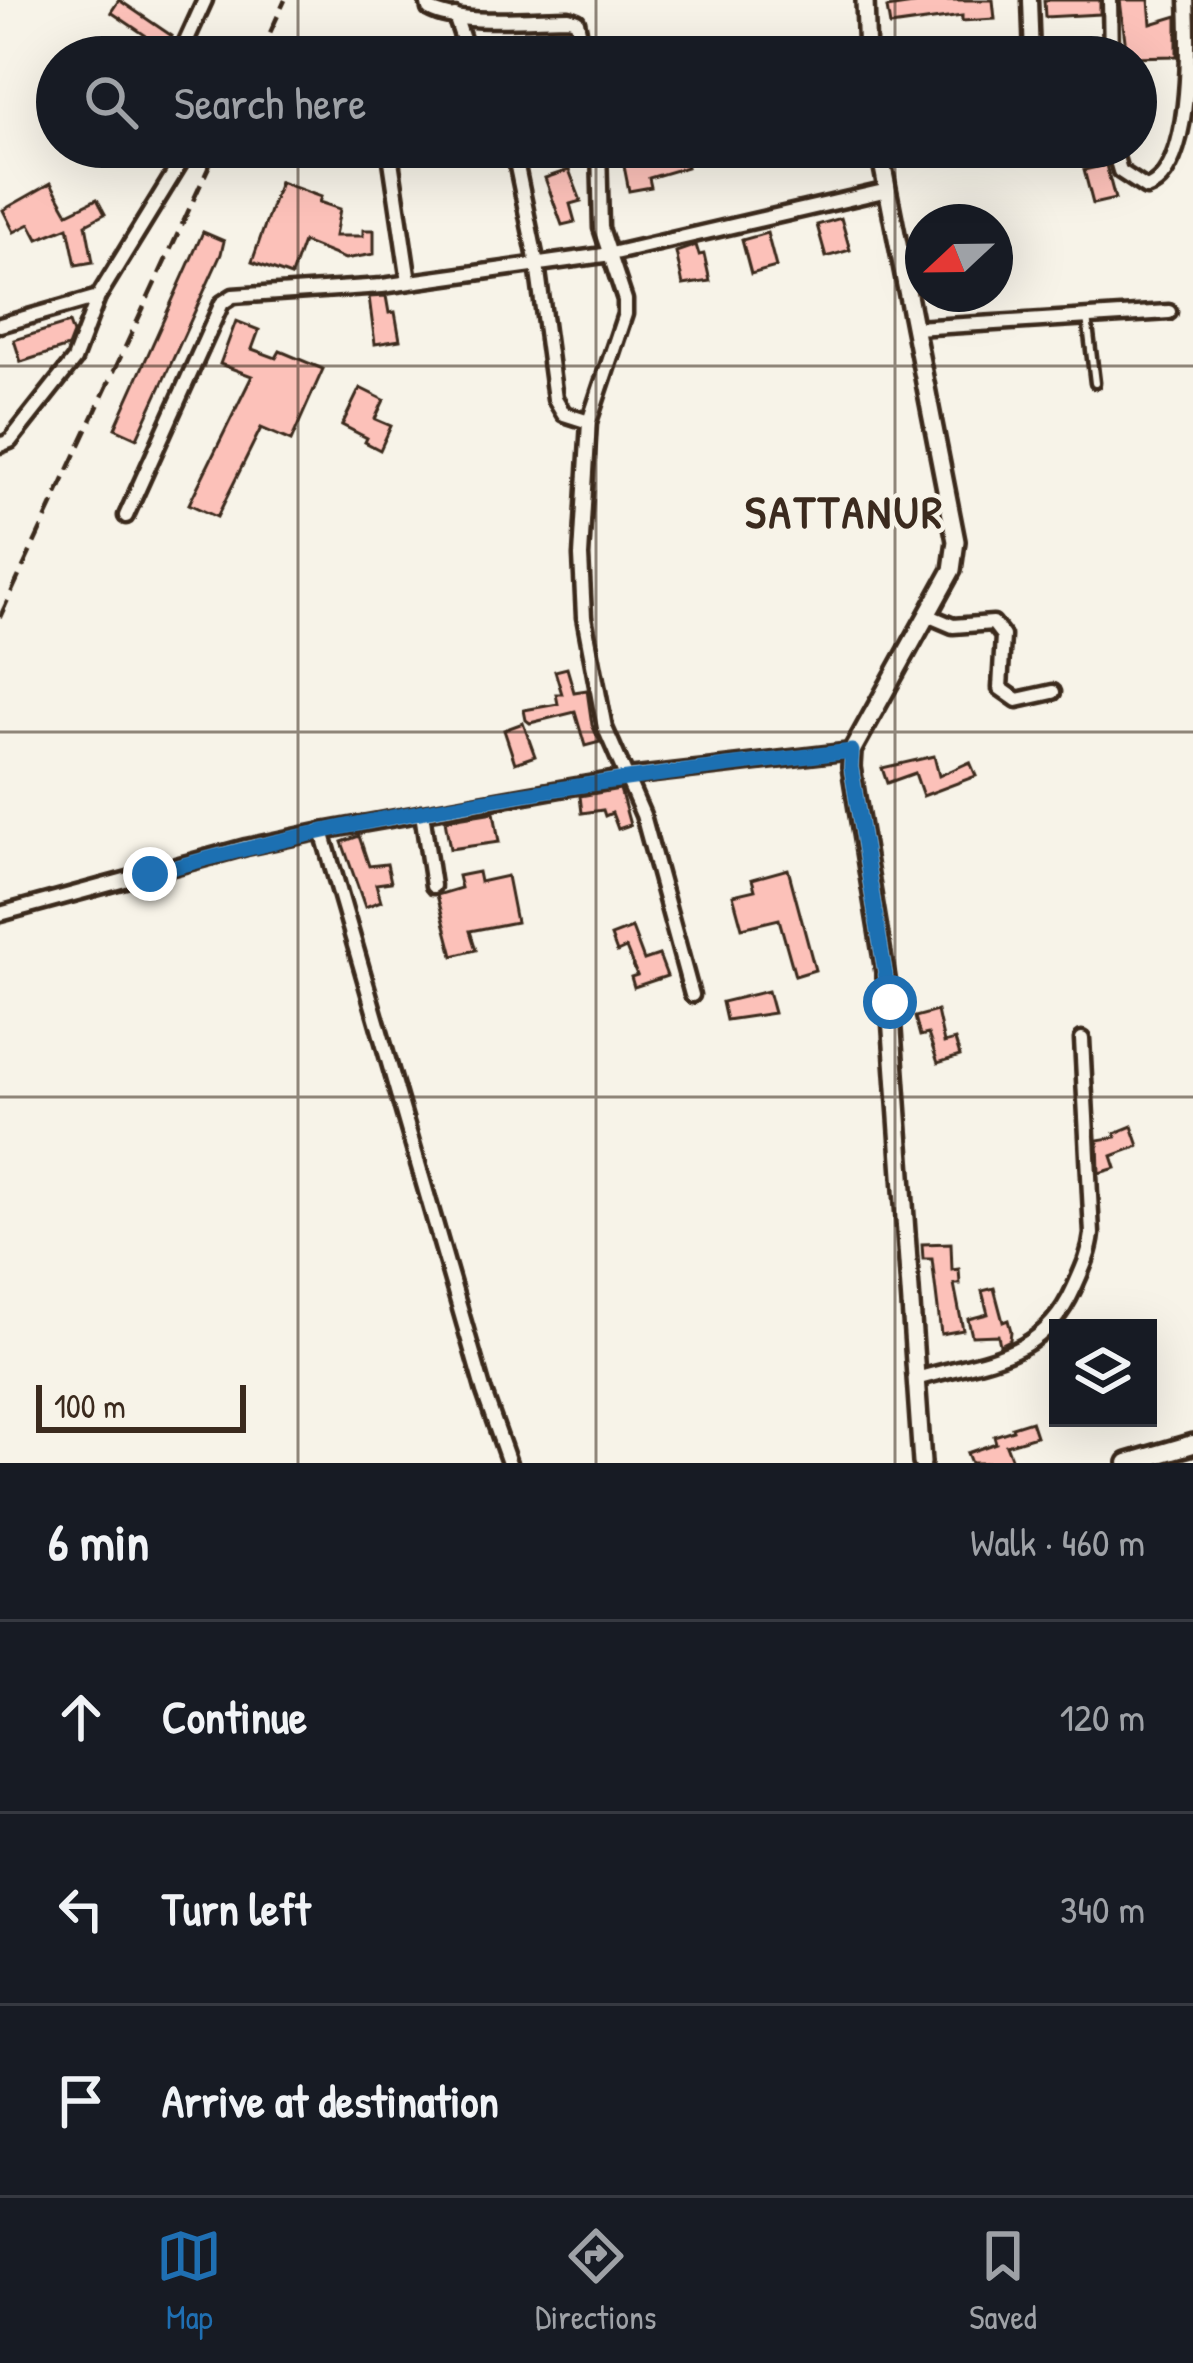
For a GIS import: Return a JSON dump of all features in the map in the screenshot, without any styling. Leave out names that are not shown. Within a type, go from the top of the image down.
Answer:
[{"type":"main road","points":[[1136,1462],[1193,1444]]},
{"type":"street","points":[[189,36],[205,0]]},
{"type":"street","points":[[427,0],[436,14],[569,18],[577,21],[581,36]]},
{"type":"street","points":[[866,0],[867,36]]},
{"type":"street","points":[[1030,0],[1031,36]]},
{"type":"street","points":[[1110,0],[1111,36]]},
{"type":"street","points":[[1119,168],[1146,188],[1155,186],[1177,158],[1190,96],[1187,0]]},
{"type":"street","points":[[455,16],[462,36]]},
{"type":"street","points":[[0,445],[10,441],[74,360],[98,297],[177,168]]},
{"type":"street","points":[[392,168],[409,282]]},
{"type":"street","points":[[517,168],[537,264],[555,399],[564,414],[590,422]]},
{"type":"street","points":[[600,168],[601,228],[625,314],[590,422],[581,556],[584,617],[604,728],[643,815],[692,995]]},
{"type":"street","points":[[884,168],[956,541],[952,571],[852,751],[851,767],[890,1002],[922,1463]]},
{"type":"street","points":[[126,516],[222,303],[246,294],[409,282],[611,254],[888,190]]},
{"type":"street","points":[[0,325],[98,297]]},
{"type":"street","points":[[915,328],[1168,312]]},
{"type":"street","points":[[927,615],[953,626],[993,623],[1000,627],[1004,651],[1000,688],[1017,700],[1053,692]]},
{"type":"street","points":[[0,914],[322,831],[628,777],[852,751]]},
{"type":"street","points":[[422,813],[433,886]]},
{"type":"street","points":[[322,831],[484,1392],[509,1463]]},
{"type":"street","points":[[916,1379],[1035,1342],[1064,1310],[1090,1252],[1092,1234],[1082,1039]]},
{"type":"lane","points":[[1088,317],[1095,383]]},
{"type":"building","points":[[119,0],[172,36],[144,36],[111,12]]},
{"type":"building","points":[[939,0],[993,0],[995,19],[962,21],[962,16],[890,26],[887,8]]},
{"type":"building","points":[[1044,0],[1100,0],[1100,14],[1045,17]]},
{"type":"building","points":[[1120,0],[1149,0],[1151,24],[1177,16],[1177,56],[1157,56],[1157,36],[1124,36]]},
{"type":"building","points":[[624,168],[684,168],[649,178],[651,187],[629,191]]},
{"type":"building","points":[[1107,168],[1115,199],[1093,204],[1084,170]]},
{"type":"building","points":[[569,170],[581,201],[570,204],[575,222],[562,225],[545,178]]},
{"type":"building","points":[[280,182],[340,209],[335,236],[363,236],[363,230],[374,230],[374,254],[345,259],[303,242],[291,276],[252,262]]},
{"type":"building","points":[[51,183],[68,213],[97,199],[105,214],[86,224],[93,262],[76,265],[68,227],[38,239],[30,224],[14,232],[3,210]]},
{"type":"building","points":[[841,218],[850,250],[826,257],[817,225]]},
{"type":"building","points":[[203,232],[224,241],[221,254],[137,438],[115,428]]},
{"type":"building","points":[[767,233],[776,267],[751,274],[742,240]]},
{"type":"building","points":[[696,245],[699,255],[704,254],[710,281],[683,285],[676,252]]},
{"type":"building","points":[[386,296],[389,313],[395,312],[400,340],[375,344],[369,297]]},
{"type":"building","points":[[236,321],[259,330],[252,349],[276,358],[280,351],[323,369],[291,441],[261,428],[217,517],[189,504],[252,376],[220,364]]},
{"type":"building","points":[[69,323],[73,334],[68,347],[21,362],[14,340]]},
{"type":"building","points":[[360,388],[384,400],[375,419],[391,426],[380,450],[342,425]]},
{"type":"building","points":[[567,668],[574,692],[587,690],[592,725],[600,742],[585,746],[575,712],[530,723],[526,720],[524,710],[558,704],[556,694],[562,694],[555,671]]},
{"type":"building","points":[[523,723],[535,756],[515,763],[504,730]]},
{"type":"building","points":[[934,756],[939,776],[970,762],[976,776],[923,796],[915,773],[887,783],[882,768]]},
{"type":"building","points":[[620,789],[630,825],[618,829],[612,813],[605,816],[603,810],[582,813],[580,796]]},
{"type":"building","points":[[494,812],[499,842],[450,849],[445,820]]},
{"type":"building","points":[[359,836],[369,866],[387,864],[391,882],[376,884],[381,901],[365,907],[342,842]]},
{"type":"building","points":[[788,869],[815,970],[795,976],[779,919],[742,928],[733,895],[755,890],[752,879]]},
{"type":"building","points":[[478,872],[480,882],[507,876],[516,922],[470,931],[476,950],[453,956],[437,895],[461,888],[458,876]]},
{"type":"building","points":[[632,928],[644,960],[659,955],[667,976],[634,987],[631,977],[637,975],[626,948],[617,952],[611,936]]},
{"type":"building","points":[[768,991],[774,1013],[726,1020],[722,1002]]},
{"type":"building","points":[[937,1011],[944,1043],[955,1040],[960,1056],[938,1063],[928,1034],[920,1036],[915,1017]]},
{"type":"building","points":[[1132,1126],[1139,1146],[1112,1156],[1116,1168],[1099,1173],[1098,1140],[1116,1137],[1115,1133]]},
{"type":"building","points":[[951,1243],[952,1270],[959,1269],[960,1284],[954,1284],[963,1330],[941,1334],[932,1259],[923,1259],[922,1244]]},
{"type":"building","points":[[994,1288],[1003,1322],[1008,1320],[1011,1331],[1010,1340],[1000,1345],[998,1335],[972,1336],[968,1319],[988,1314],[982,1291]]},
{"type":"building","points":[[1031,1421],[1036,1436],[1006,1445],[1013,1463],[971,1463],[967,1453],[996,1443],[994,1436]]},
{"type":"railway","points":[[269,36],[285,0]]},
{"type":"railway","points":[[0,617],[208,168]]},
{"type":"district","name":"SATTANUR","points":[[845,512]]},
{"type":"route","points":[[150,874],[285,837],[628,777],[852,751],[890,1002]]}]
